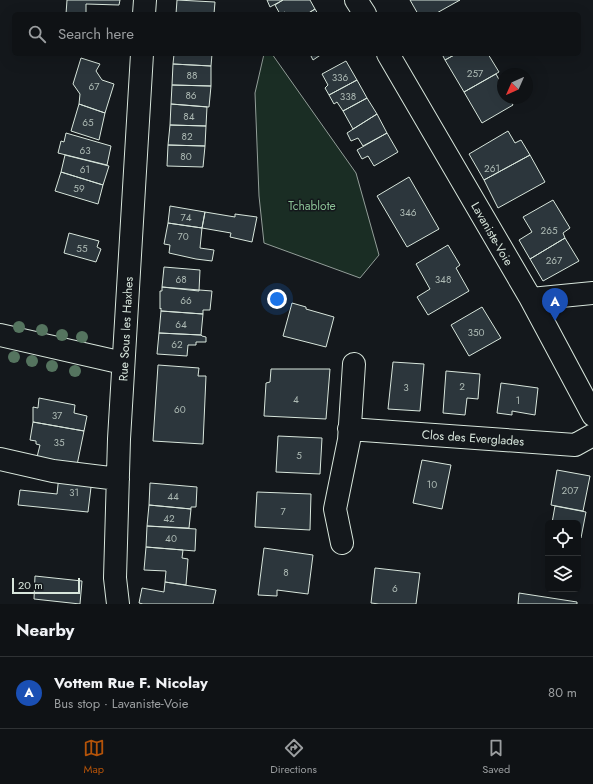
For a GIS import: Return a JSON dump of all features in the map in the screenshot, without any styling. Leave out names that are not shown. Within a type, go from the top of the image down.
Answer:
[{"type":"street","points":[[144,12],[145,0]]},
{"type":"street","points":[[356,0],[364,12]]},
{"type":"street","name":"Rue Sous les Haxhes","points":[[118,604],[115,578],[119,439],[142,56]]},
{"type":"street","name":"Lavaniste-Voie","points":[[389,56],[531,299],[593,415]]},
{"type":"street","points":[[531,299],[593,293]]},
{"type":"street","points":[[0,335],[124,363]]},
{"type":"street","points":[[342,543],[335,509],[349,440],[354,364]]},
{"type":"street","name":"Clos des Everglades","points":[[350,429],[575,446],[593,435]]},
{"type":"street","points":[[0,459],[53,470],[118,479]]},
{"type":"green space","name":"Tchablote","points":[[264,56],[273,56],[356,173],[379,255],[360,278],[264,243],[259,196],[255,93]]},
{"type":"building","points":[[67,0],[120,0],[119,5],[86,4],[86,12],[66,12]]},
{"type":"building","points":[[177,0],[215,2],[214,12],[176,12]]},
{"type":"building","points":[[267,0],[283,0],[270,7]]},
{"type":"building","points":[[283,0],[310,0],[315,9],[310,12],[279,12],[275,5]]},
{"type":"building","points":[[410,0],[460,0],[439,12],[417,12]]},
{"type":"building","points":[[174,56],[212,56],[211,66],[173,64]]},
{"type":"building","points":[[311,56],[319,56],[313,60]]},
{"type":"building","points":[[443,56],[452,56],[445,60]]},
{"type":"building","points":[[452,56],[489,56],[497,69],[497,73],[464,92],[445,60]]},
{"type":"building","points":[[81,58],[100,64],[96,71],[102,80],[114,84],[105,113],[79,104],[80,94],[73,84]]},
{"type":"building","points":[[346,61],[357,80],[329,95],[325,88],[328,85],[322,74]]},
{"type":"building","points":[[173,64],[211,66],[211,86],[172,85]]},
{"type":"building","points":[[496,74],[497,104],[513,105],[482,123],[464,92]]},
{"type":"building","points":[[357,80],[367,98],[343,111],[337,102],[334,104],[329,95]]},
{"type":"building","points":[[172,85],[211,86],[209,107],[171,104]]},
{"type":"building","points":[[367,98],[377,114],[353,129],[343,111]]},
{"type":"building","points":[[79,104],[105,113],[99,140],[71,131]]},
{"type":"building","points":[[171,104],[207,107],[206,126],[170,125]]},
{"type":"building","points":[[377,114],[387,133],[363,146],[358,138],[351,141],[347,133]]},
{"type":"building","points":[[170,125],[206,126],[205,146],[168,145]]},
{"type":"building","points":[[508,131],[515,143],[521,140],[530,155],[484,180],[469,154]]},
{"type":"building","points":[[66,133],[111,146],[107,165],[58,153],[61,141],[64,142]]},
{"type":"building","points":[[387,133],[398,152],[374,166],[368,156],[362,159],[357,150]]},
{"type":"building","points":[[168,145],[205,146],[203,167],[167,166]]},
{"type":"building","points":[[65,155],[109,166],[103,185],[61,172]]},
{"type":"building","points":[[530,155],[545,182],[498,208],[484,180]]},
{"type":"building","points":[[61,172],[103,185],[98,204],[55,191]]},
{"type":"building","points":[[409,177],[439,229],[407,247],[377,196]]},
{"type":"building","points":[[553,200],[570,228],[563,233],[565,238],[530,259],[519,240],[532,232],[523,217]]},
{"type":"building","points":[[170,206],[205,212],[202,228],[168,223]]},
{"type":"building","points":[[205,212],[235,217],[235,214],[257,217],[252,242],[230,237],[231,233],[202,228]]},
{"type":"building","points":[[168,223],[202,228],[200,248],[214,250],[212,261],[169,253],[170,245],[164,244]]},
{"type":"building","points":[[69,233],[99,241],[97,247],[101,249],[96,262],[64,253]]},
{"type":"building","points":[[565,238],[579,261],[543,281],[530,259]]},
{"type":"building","points":[[448,245],[460,265],[456,268],[469,291],[428,315],[417,297],[430,289],[416,264]]},
{"type":"building","points":[[164,267],[200,270],[199,291],[162,287]]},
{"type":"building","points":[[162,287],[212,291],[210,310],[203,310],[203,314],[161,311],[160,291],[162,291]]},
{"type":"building","points":[[292,303],[306,307],[306,309],[334,317],[326,347],[283,336]]},
{"type":"building","points":[[482,307],[501,338],[469,356],[451,325]]},
{"type":"building","points":[[161,311],[203,314],[201,335],[159,333]]},
{"type":"building","points":[[159,333],[201,335],[206,337],[206,342],[196,342],[196,345],[188,345],[187,356],[157,354]]},
{"type":"building","points":[[393,362],[424,364],[420,411],[388,409]]},
{"type":"building","points":[[158,365],[199,368],[198,376],[206,376],[203,444],[153,441]]},
{"type":"building","points":[[271,369],[330,369],[326,419],[264,416],[266,383],[270,382]]},
{"type":"building","points":[[446,371],[480,374],[478,399],[467,398],[465,415],[443,413]]},
{"type":"building","points":[[501,383],[538,388],[535,415],[512,411],[512,415],[497,413]]},
{"type":"building","points":[[39,398],[75,405],[74,413],[87,416],[84,431],[33,422],[33,407],[38,408]]},
{"type":"building","points":[[33,422],[84,431],[77,465],[37,457],[40,445],[36,444],[36,441],[30,440]]},
{"type":"building","points":[[278,436],[322,438],[320,474],[276,472]]},
{"type":"building","points":[[422,460],[451,465],[442,509],[413,503]]},
{"type":"building","points":[[557,470],[590,476],[583,511],[551,505]]},
{"type":"building","points":[[59,475],[92,479],[88,512],[18,505],[20,490],[57,494]]},
{"type":"building","points":[[150,483],[197,487],[196,507],[191,507],[191,509],[149,505]]},
{"type":"building","points":[[257,492],[311,494],[310,530],[255,527]]},
{"type":"building","points":[[149,505],[191,509],[189,528],[147,526]]},
{"type":"building","points":[[555,506],[586,512],[581,538],[581,520],[553,520]]},
{"type":"building","points":[[147,526],[196,529],[195,551],[146,547]]},
{"type":"building","points":[[146,547],[183,550],[182,558],[188,559],[186,585],[165,582],[166,571],[144,570]]},
{"type":"building","points":[[264,548],[313,555],[308,594],[277,590],[277,596],[258,595]]},
{"type":"building","points":[[375,568],[420,573],[416,604],[371,603]]},
{"type":"building","points":[[35,576],[82,581],[80,604],[34,599]]},
{"type":"building","points":[[165,582],[216,590],[213,604],[139,603],[142,588],[164,592]]},
{"type":"building","points":[[519,593],[577,602],[577,604],[518,604]]},
{"type":"place","name":"Vottem Rue F. Nicolay","points":[[555,321]]}]
